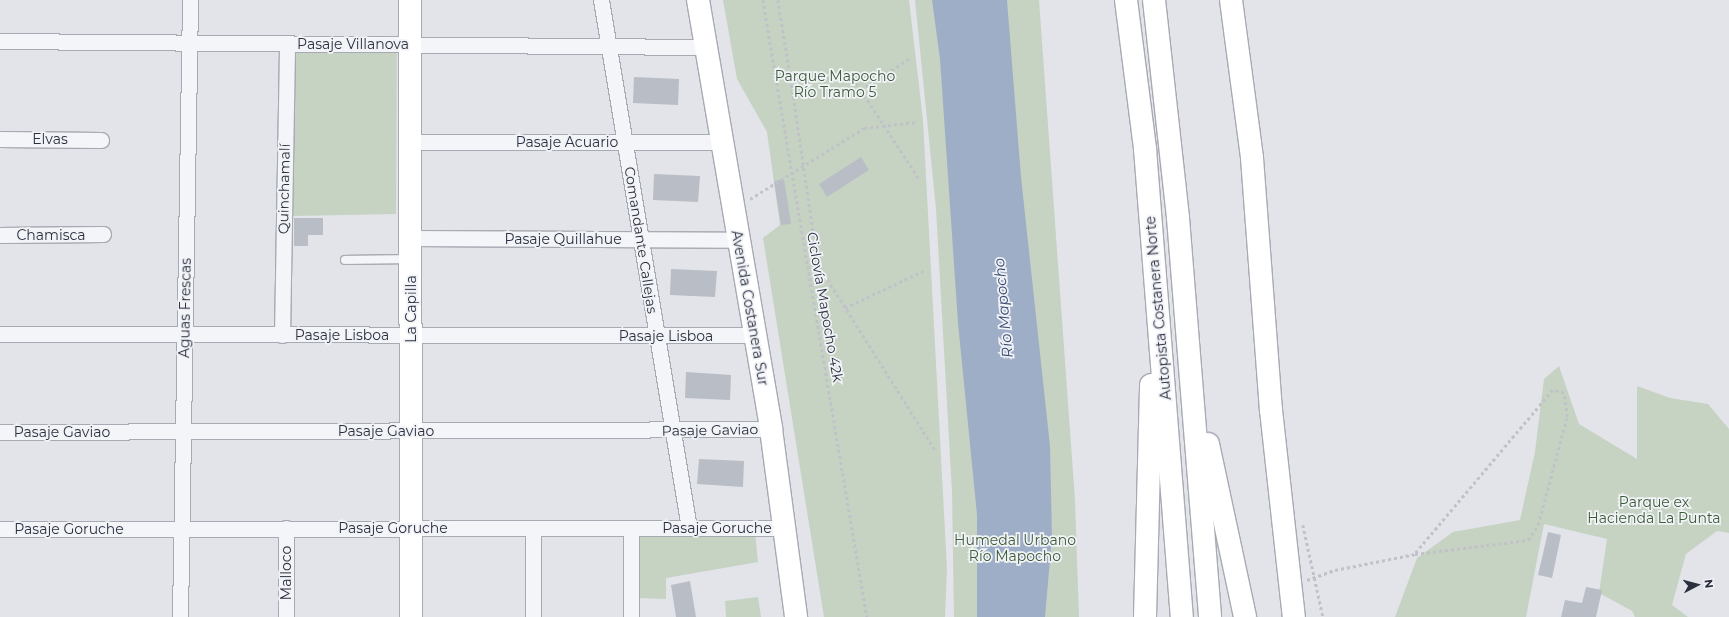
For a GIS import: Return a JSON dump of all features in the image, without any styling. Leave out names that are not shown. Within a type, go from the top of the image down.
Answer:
[{"type":"main road","name":"La Capilla","points":[[410,0],[412,335],[411,617]]},
{"type":"main road","name":"Avenida Costanera Sur","points":[[698,0],[771,429],[796,617]]},
{"type":"main road","name":"Autopista Costanera Norte","points":[[1126,0],[1158,286],[1182,617]]},
{"type":"main road","name":"Autopista Costanera Norte","points":[[1154,0],[1184,302],[1210,617]]},
{"type":"main road","points":[[1231,0],[1252,158],[1292,520],[1294,617]]},
{"type":"main road","points":[[1145,617],[1152,335],[1158,286]]},
{"type":"main road","points":[[1184,302],[1214,476],[1245,617]]},
{"type":"main road","points":[[1292,520],[1306,580],[1308,617]]},
{"type":"street","name":"Aguas Frescas","points":[[180,617],[190,0]]},
{"type":"street","name":"Comandante Callejas","points":[[602,0],[640,240],[689,528]]},
{"type":"street","name":"Pasaje Villanova","points":[[0,41],[706,47]]},
{"type":"street","name":"Quinchamalí","points":[[282,335],[287,44]]},
{"type":"street","name":"Elvas","points":[[0,139],[101,140]]},
{"type":"street","name":"Pasaje Acuario","points":[[411,142],[722,142]]},
{"type":"street","name":"Chamisca","points":[[0,235],[102,234]]},
{"type":"street","name":"Pasaje Quillahue","points":[[411,238],[739,240]]},
{"type":"street","name":"Pasaje Lisboa","points":[[0,334],[756,335]]},
{"type":"street","name":"Pasaje Gaviao","points":[[0,432],[673,431],[771,429]]},
{"type":"street","name":"Malloco","points":[[286,528],[286,617]]},
{"type":"street","points":[[533,528],[533,617]]},
{"type":"street","points":[[631,528],[631,617]]},
{"type":"street","name":"Pasaje Goruche","points":[[0,529],[785,528]]},
{"type":"lane","points":[[345,260],[411,259]]},
{"type":"path","name":"Ciclovía Mapocho 42k","points":[[763,0],[867,617]]},
{"type":"path","points":[[778,0],[818,264],[935,450]]},
{"type":"path","points":[[861,90],[910,58]]},
{"type":"path","points":[[791,79],[852,78],[920,180]]},
{"type":"path","points":[[748,201],[864,128],[916,122]]},
{"type":"path","points":[[845,308],[925,270]]},
{"type":"path","points":[[1306,580],[1415,554],[1528,540],[1538,525],[1567,417],[1564,393],[1553,390],[1415,554]]},
{"type":"path","points":[[1292,520],[1306,580],[1322,617]]},
{"type":"green space","name":"Parque Mapocho Río Tramo 5","points":[[723,0],[909,0],[923,120],[947,569],[945,617],[824,617],[763,238],[780,225],[767,132],[737,79]]},
{"type":"green space","name":"Humedal Urbano Río Mapocho","points":[[915,0],[1039,0],[1075,500],[1079,617],[954,617],[952,492],[936,209]]},
{"type":"green space","points":[[294,50],[397,53],[396,214],[293,216]]},
{"type":"green space","name":"Parque ex Hacienda La Punta","points":[[1559,366],[1579,424],[1637,459],[1637,386],[1670,398],[1708,404],[1729,429],[1729,533],[1717,531],[1686,554],[1672,605],[1688,617],[1635,617],[1632,611],[1599,593],[1607,539],[1544,524],[1526,617],[1395,617],[1417,558],[1453,532],[1520,520],[1535,452],[1544,379]]},
{"type":"green space","points":[[755,532],[758,562],[666,578],[666,599],[637,598],[640,534]]},
{"type":"green space","points":[[758,597],[761,617],[726,617],[725,601]]},
{"type":"water","name":"Humedal Urbano Río Mapocho","points":[[932,0],[1007,0],[1021,177],[1050,446],[1052,537],[1045,617],[977,617],[977,515],[958,323],[940,59]]},
{"type":"building","points":[[634,77],[679,79],[678,105],[633,103]]},
{"type":"building","points":[[861,157],[869,170],[827,197],[819,184]]},
{"type":"building","points":[[654,174],[700,176],[698,202],[653,200]]},
{"type":"building","points":[[784,179],[791,224],[781,225],[774,181]]},
{"type":"building","points":[[294,218],[323,218],[323,235],[308,235],[308,246],[294,246]]},
{"type":"building","points":[[671,269],[717,271],[715,297],[670,295]]},
{"type":"building","points":[[686,372],[731,375],[730,400],[685,398]]},
{"type":"building","points":[[699,459],[744,461],[743,487],[697,484]]},
{"type":"building","points":[[1548,532],[1561,535],[1552,578],[1538,575]]},
{"type":"building","points":[[690,581],[696,617],[676,617],[671,585]]},
{"type":"building","points":[[1586,587],[1602,590],[1596,617],[1561,617],[1565,600],[1582,603]]},
{"type":"water label","name":"Río Mapocho","points":[[1003,308]]}]
